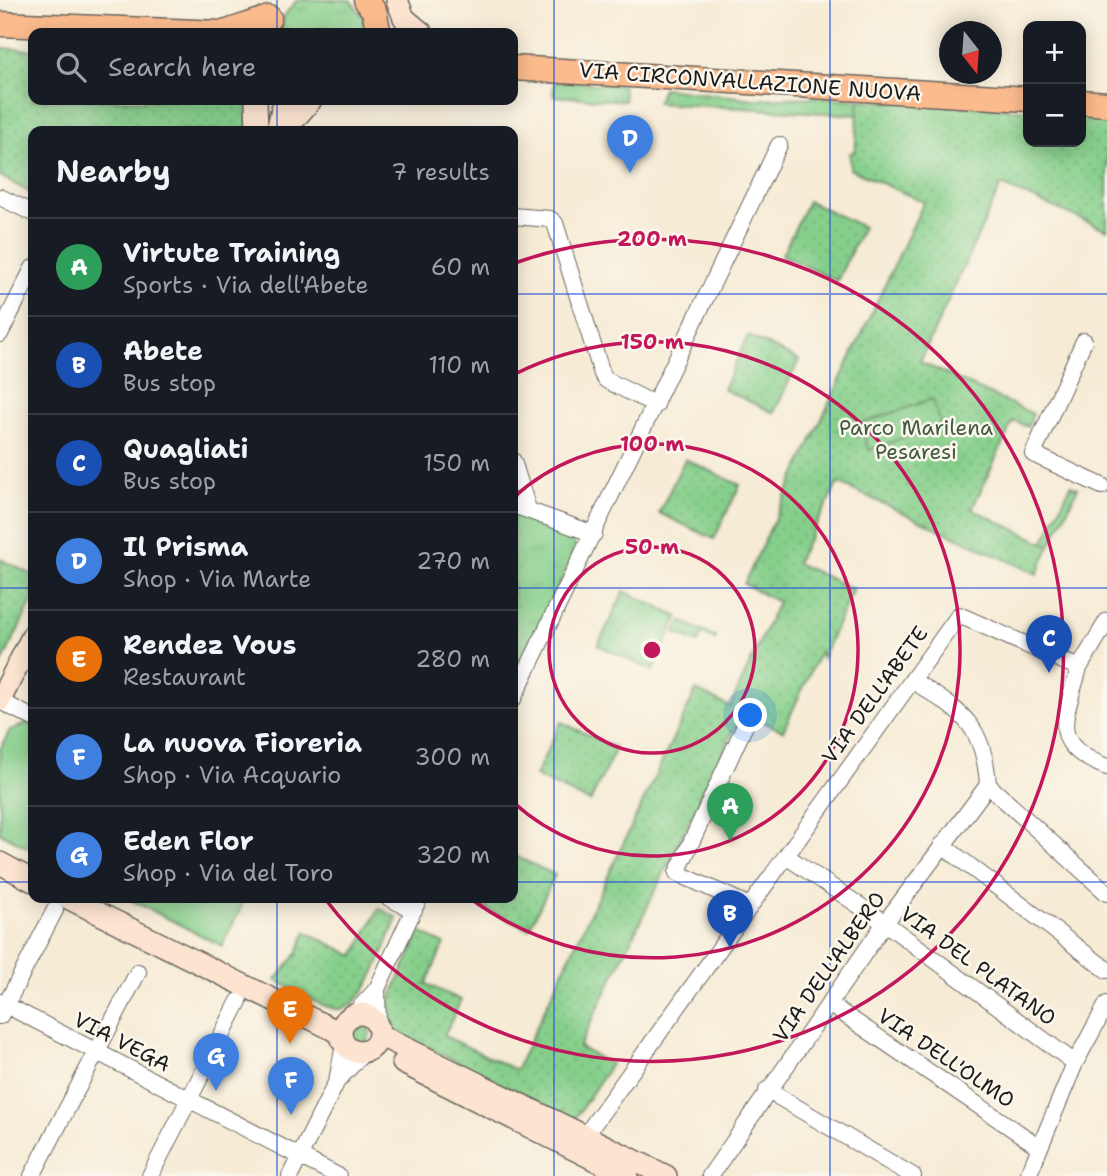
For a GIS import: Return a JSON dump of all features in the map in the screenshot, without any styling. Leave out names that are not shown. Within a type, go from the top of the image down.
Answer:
[{"type":"main road","points":[[397,0],[404,18],[416,28]]},
{"type":"main road","points":[[238,28],[272,17]]},
{"type":"main road","points":[[0,24],[99,28]]},
{"type":"main road","points":[[0,37],[28,39]]},
{"type":"main road","name":"VIA CIRCONVALLAZIONE NUOVA","points":[[518,57],[1023,85]]},
{"type":"main road","name":"VIA CIRCONVALLAZIONE NUOVA","points":[[518,68],[1023,99]]},
{"type":"main road","points":[[1086,88],[1107,90]]},
{"type":"main road","points":[[1086,102],[1107,104]]},
{"type":"main road","points":[[256,105],[257,126]]},
{"type":"main road","points":[[278,126],[283,105]]},
{"type":"main road","points":[[288,126],[307,105]]},
{"type":"main road","points":[[0,700],[28,645]]},
{"type":"main road","points":[[0,850],[28,864]]},
{"type":"main road","points":[[0,863],[28,878]]},
{"type":"main road","points":[[104,903],[627,1176]]},
{"type":"main road","points":[[61,904],[359,1034],[585,1136],[666,1176]]},
{"type":"street","points":[[518,689],[779,145]]},
{"type":"street","points":[[0,197],[28,211]]},
{"type":"street","points":[[518,216],[550,219],[555,223],[602,374],[606,380],[656,405]]},
{"type":"street","points":[[0,334],[28,278]]},
{"type":"street","points":[[1084,341],[1033,454],[1105,483]]},
{"type":"street","points":[[520,507],[594,534]]},
{"type":"street","name":"VIA DELL'ABETE","points":[[585,1136],[959,615],[1079,668]]},
{"type":"street","points":[[1106,623],[1079,668],[1069,704],[1066,735],[1074,751],[1107,767]]},
{"type":"street","points":[[912,680],[949,704],[975,729],[986,757],[988,785],[1107,893]]},
{"type":"street","points":[[0,700],[28,715]]},
{"type":"street","points":[[746,723],[677,873],[750,906]]},
{"type":"street","name":"VIA DELL'ALBERO","points":[[709,1176],[766,1090],[885,923],[988,785]]},
{"type":"street","points":[[942,845],[1107,970]]},
{"type":"street","name":"VIA DEL PLATANO","points":[[786,856],[885,923],[1076,1063]]},
{"type":"street","points":[[2,1008],[61,904]]},
{"type":"street","points":[[290,1176],[359,1034],[417,904]]},
{"type":"street","points":[[32,1176],[138,972]]},
{"type":"street","points":[[359,1034],[377,989]]},
{"type":"street","points":[[150,1176],[239,1001]]},
{"type":"street","points":[[1028,1176],[1038,1146],[1107,1003]]},
{"type":"street","name":"VIA DELL'OLMO","points":[[829,1004],[1038,1146]]},
{"type":"street","name":"VIA VEGA","points":[[2,1008],[95,1052],[338,1176]]},
{"type":"street","points":[[766,1090],[913,1176]]},
{"type":"green space","points":[[297,0],[350,0],[363,16],[366,28],[281,28],[284,16]]},
{"type":"green space","points":[[0,48],[28,50],[28,105],[247,105],[249,126],[28,126],[28,191],[0,176]]},
{"type":"green space","points":[[562,81],[623,86],[625,101],[553,96],[554,83]]},
{"type":"green space","points":[[663,88],[754,99],[822,97],[859,100],[858,115],[657,103]]},
{"type":"green space","name":"Parco Marilena Pesaresi","points":[[859,100],[1023,110],[1023,147],[1086,147],[1086,113],[1107,115],[1107,230],[1001,185],[920,362],[1033,414],[1028,427],[1013,421],[972,509],[1050,546],[1037,574],[838,483],[796,563],[853,589],[822,658],[820,651],[783,731],[742,713],[579,1047],[611,1064],[574,1120],[397,1032],[389,1012],[389,1002],[420,932],[444,944],[426,984],[461,1000],[444,1036],[516,1070],[696,690],[730,707],[778,602],[744,584],[924,202],[850,169],[850,153],[855,152]]},
{"type":"green space","points":[[808,201],[863,227],[837,281],[782,255]]},
{"type":"green space","points":[[748,336],[799,360],[774,413],[723,389]]},
{"type":"green space","points":[[932,399],[941,424],[869,450],[860,424]]},
{"type":"green space","points":[[685,459],[740,485],[714,539],[659,513]]},
{"type":"green space","points":[[1071,485],[1078,488],[1050,546],[1043,543]]},
{"type":"green space","points":[[518,515],[571,538],[576,548],[518,672]]},
{"type":"green space","points":[[0,559],[28,573],[28,609],[0,667]]},
{"type":"green space","points":[[624,591],[678,617],[653,671],[598,645]]},
{"type":"green space","points":[[681,621],[716,637],[715,640],[702,634],[698,643],[675,633]]},
{"type":"green space","points":[[561,722],[616,748],[590,802],[535,776]]},
{"type":"green space","points":[[28,723],[28,847],[0,833],[0,749],[10,730]]},
{"type":"green space","points":[[518,857],[555,875],[529,929],[474,903],[518,903]]},
{"type":"green space","points":[[137,903],[244,903],[222,946]]},
{"type":"green space","points":[[379,908],[397,918],[366,988],[357,1000],[347,1007],[336,1009],[321,1004],[276,980],[298,952],[306,932],[354,956]]},
{"type":"green space","points":[[359,1022],[367,1025],[370,1033],[367,1041],[359,1044],[351,1041],[348,1033],[351,1025]]},
{"type":"place","name":"Il Prisma","points":[[630,173]]},
{"type":"place","name":"Quagliati","points":[[1049,673]]},
{"type":"place","name":"Virtute Training","points":[[730,841]]},
{"type":"place","name":"Abete","points":[[730,948]]},
{"type":"place","name":"Rendez Vous","points":[[290,1044]]},
{"type":"place","name":"Eden Flor","points":[[216,1091]]},
{"type":"place","name":"La nuova Fioreria","points":[[291,1115]]}]
